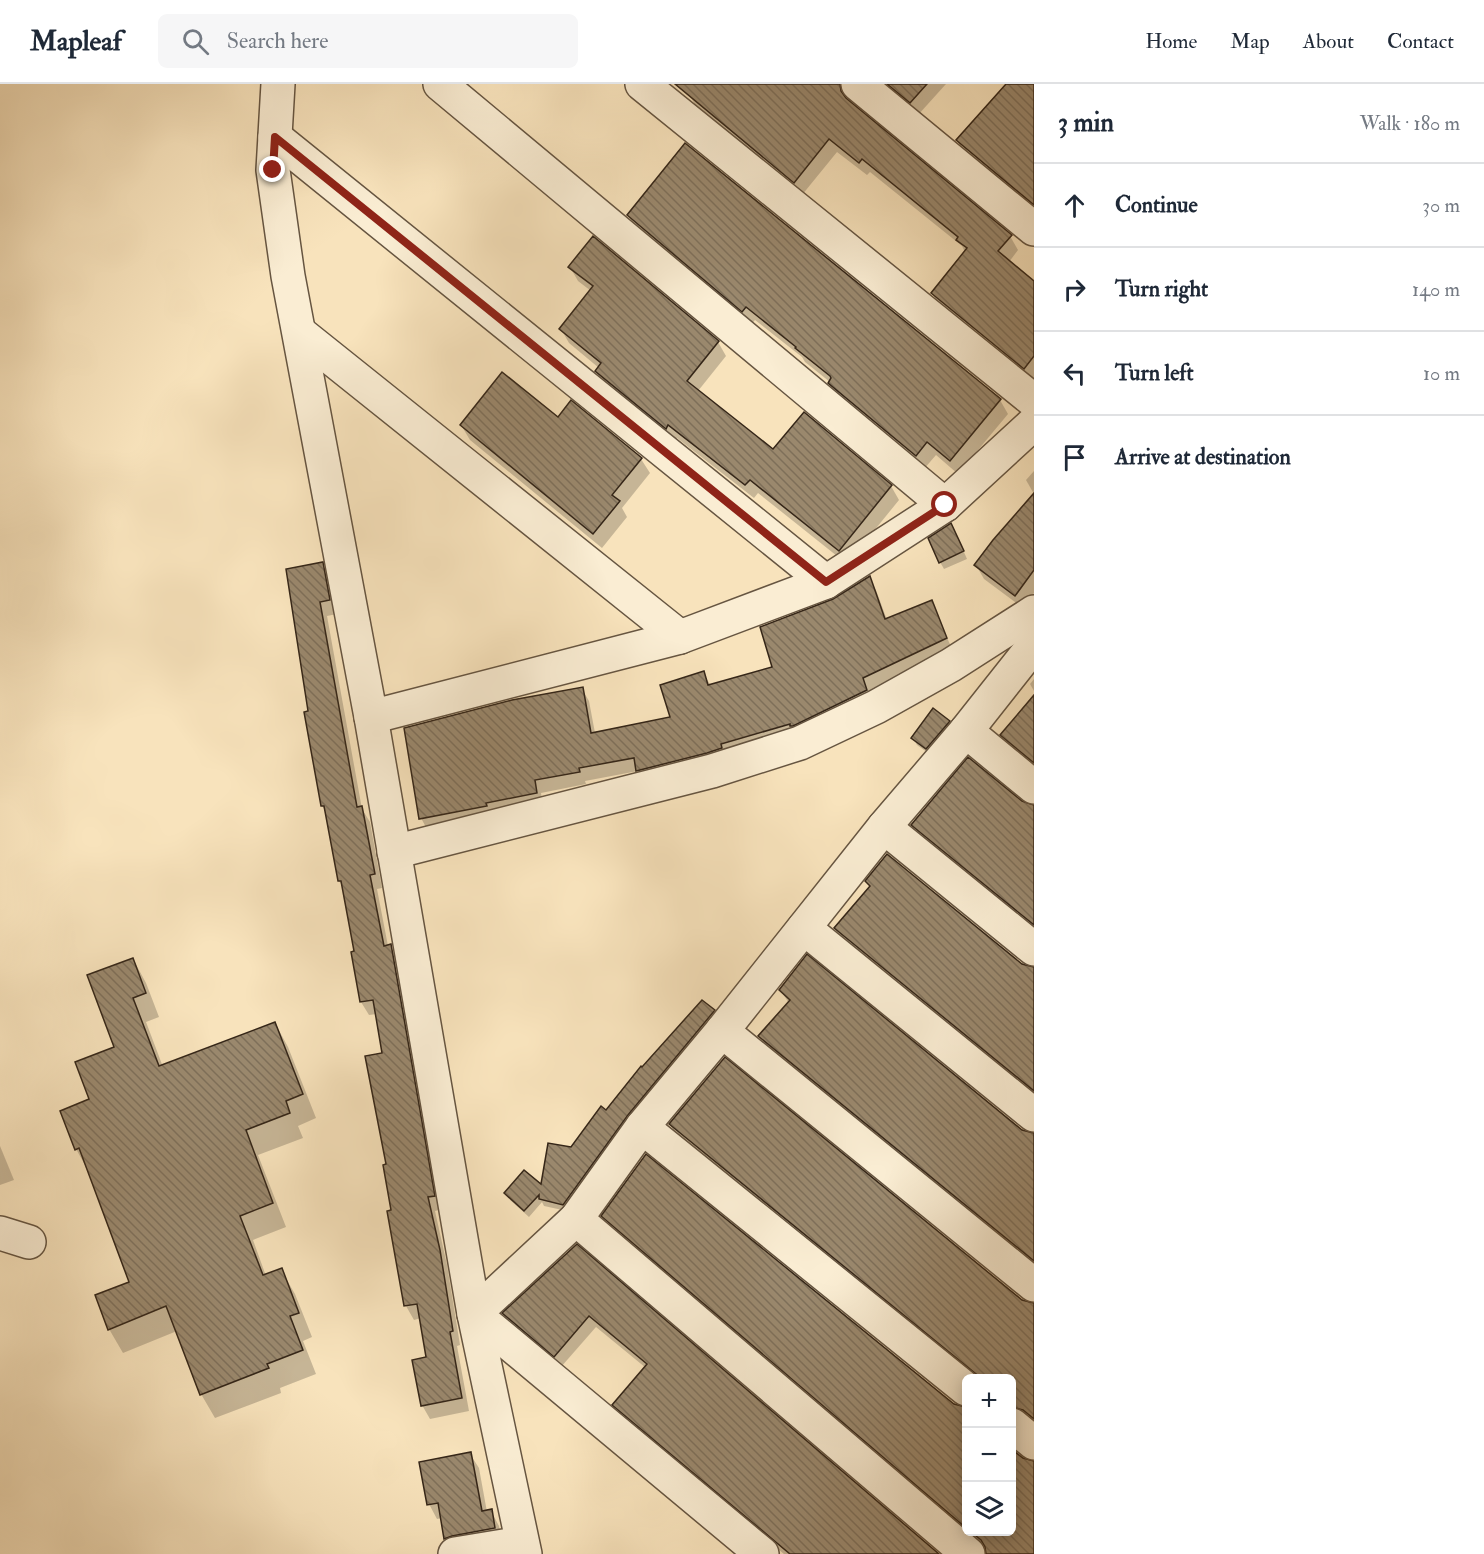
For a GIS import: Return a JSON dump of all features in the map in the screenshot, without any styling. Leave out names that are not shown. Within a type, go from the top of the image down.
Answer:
[{"type":"street","points":[[278,84],[273,170],[288,276],[371,717],[474,1314],[523,1549],[455,1554]]},
{"type":"street","points":[[440,84],[945,505]]},
{"type":"street","points":[[642,84],[1034,401]]},
{"type":"street","points":[[858,84],[1034,229]]},
{"type":"street","points":[[275,137],[826,582]]},
{"type":"street","points":[[300,333],[680,637]]},
{"type":"street","points":[[371,717],[680,637],[826,582],[945,505],[1034,423]]},
{"type":"street","points":[[394,852],[712,771],[800,743],[876,707],[1034,612]]},
{"type":"street","points":[[474,1314],[576,1219],[642,1127],[1034,645]]},
{"type":"street","points":[[966,731],[1034,787]]},
{"type":"street","points":[[884,827],[1034,949]]},
{"type":"street","points":[[804,928],[1034,1115]]},
{"type":"street","points":[[722,1031],[1034,1285]]},
{"type":"street","points":[[642,1127],[962,1386]]},
{"type":"street","points":[[576,1219],[968,1554]]},
{"type":"street","points":[[474,1314],[762,1554]]},
{"type":"street","points":[[1015,1428],[1034,1443]]},
{"type":"building","points":[[675,84],[840,84],[841,91],[846,98],[1012,235],[998,251],[1034,281],[1034,356],[1024,369],[931,293],[967,248],[956,240],[958,237],[862,159],[859,163],[829,139],[794,183]]},
{"type":"building","points":[[887,84],[927,84],[910,103]]},
{"type":"building","points":[[1006,84],[1034,84],[1034,205],[956,140]]},
{"type":"building","points":[[685,143],[1001,399],[950,461],[927,442],[916,456],[828,383],[830,376],[796,347],[746,307],[742,312],[627,215]]},
{"type":"building","points":[[593,236],[719,341],[687,381],[773,449],[804,412],[892,485],[839,551],[750,480],[745,485],[668,425],[666,429],[595,371],[601,363],[559,329],[593,286],[568,267]]},
{"type":"building","points":[[502,372],[558,417],[571,400],[642,458],[612,495],[620,501],[593,534],[460,425]]},
{"type":"building","points":[[1034,493],[1034,570],[1015,596],[974,565]]},
{"type":"building","points":[[951,523],[964,551],[939,563],[928,538]]},
{"type":"building","points":[[323,562],[330,600],[320,602],[357,807],[362,806],[375,874],[370,875],[384,946],[391,944],[435,1196],[428,1197],[440,1250],[453,1331],[450,1332],[462,1398],[421,1406],[412,1360],[426,1357],[417,1304],[404,1306],[387,1211],[391,1210],[383,1165],[386,1164],[365,1056],[382,1053],[373,1000],[360,1002],[351,952],[354,951],[341,881],[338,881],[324,806],[321,806],[304,712],[308,711],[286,569]]},
{"type":"building","points":[[870,576],[885,619],[932,600],[947,638],[863,678],[867,690],[793,726],[790,724],[721,744],[722,748],[707,753],[636,771],[634,758],[579,768],[580,772],[535,780],[537,793],[486,803],[487,806],[419,819],[404,728],[512,700],[583,687],[591,733],[670,717],[660,685],[704,671],[708,685],[772,667],[760,627],[833,599]]},
{"type":"building","points":[[1034,695],[1034,763],[1000,735]]},
{"type":"building","points":[[933,708],[950,721],[926,749],[911,738]]},
{"type":"building","points":[[968,757],[1022,801],[1034,805],[1034,925],[911,825]]},
{"type":"building","points":[[887,854],[1022,964],[1034,967],[1034,1091],[834,928],[870,886],[865,881]]},
{"type":"building","points":[[807,954],[1022,1130],[1034,1133],[1034,1261],[758,1036],[790,1000],[779,990]]},
{"type":"building","points":[[133,958],[146,993],[133,998],[159,1066],[275,1022],[303,1094],[286,1101],[290,1113],[246,1130],[273,1203],[240,1216],[263,1275],[282,1268],[299,1313],[290,1316],[303,1350],[267,1364],[269,1368],[200,1395],[166,1306],[108,1330],[95,1295],[129,1282],[79,1148],[75,1150],[60,1111],[89,1099],[75,1062],[114,1047],[87,975]]},
{"type":"building","points":[[702,1000],[715,1010],[628,1115],[563,1205],[539,1199],[539,1195],[524,1211],[504,1193],[524,1170],[541,1184],[548,1143],[571,1147],[601,1106],[606,1110],[641,1066]]},
{"type":"building","points":[[725,1057],[1022,1300],[1034,1303],[1034,1419],[1023,1410],[1016,1408],[1016,1374],[976,1374],[669,1124]]},
{"type":"building","points":[[646,1154],[954,1404],[962,1406],[962,1525],[601,1216]]},
{"type":"building","points":[[577,1244],[939,1554],[790,1554],[612,1405],[647,1364],[589,1316],[554,1357],[502,1313]]},
{"type":"building","points":[[471,1452],[482,1511],[492,1509],[495,1528],[444,1539],[438,1503],[427,1505],[419,1462]]},
{"type":"building","points":[[1016,1453],[1023,1458],[1034,1461],[1034,1554],[986,1554],[981,1540],[976,1536],[1016,1536]]},
{"type":"route","points":[[273,170],[275,137],[826,582],[945,505]]}]
